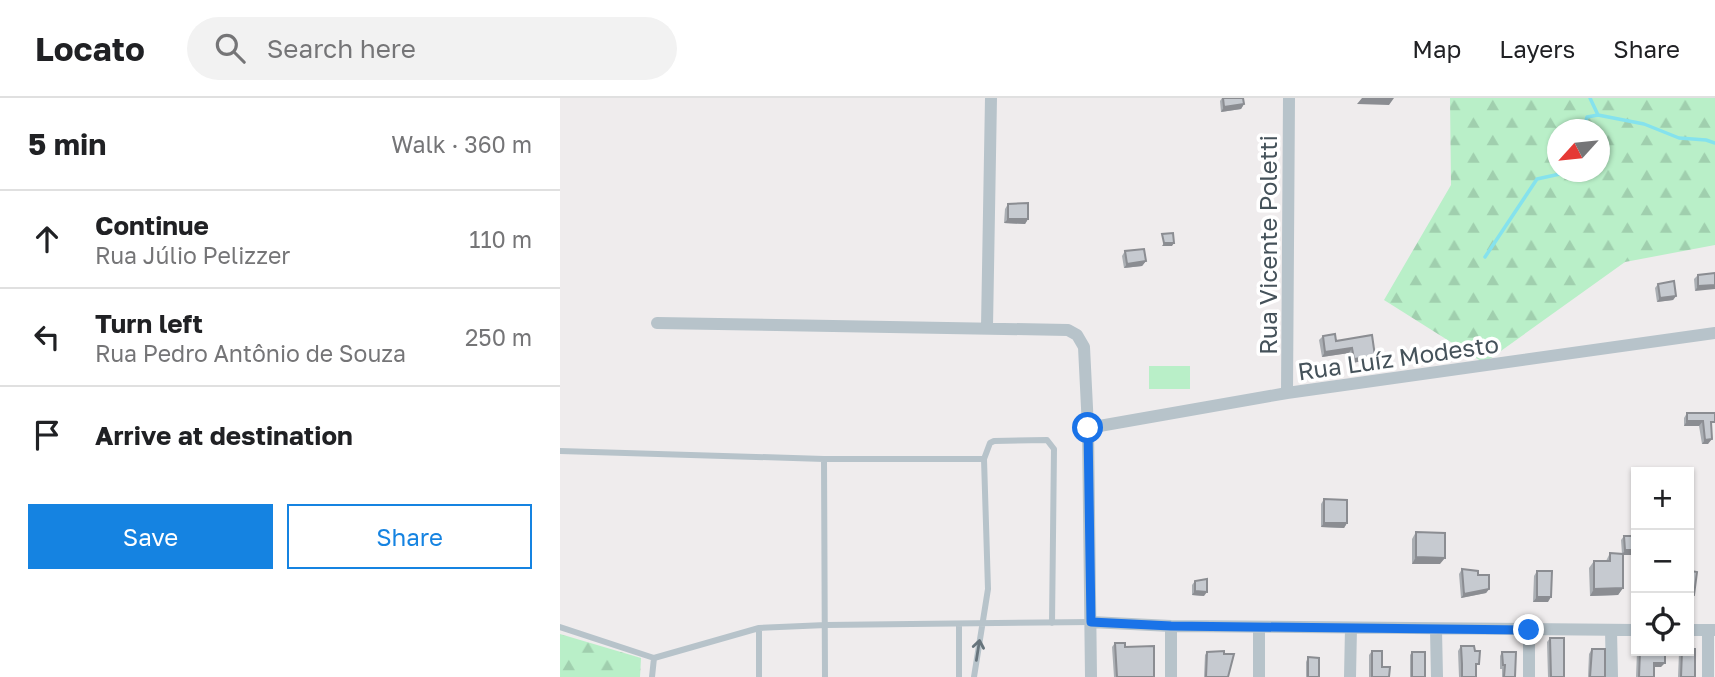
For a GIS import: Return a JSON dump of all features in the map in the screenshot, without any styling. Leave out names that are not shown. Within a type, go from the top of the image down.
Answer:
[{"type":"street","points":[[987,327],[991,98]]},
{"type":"street","name":"Rua Vicente Poletti","points":[[1287,393],[1289,98]]},
{"type":"street","points":[[657,323],[987,327],[1068,330],[1077,335],[1084,347],[1088,428],[1091,677]]},
{"type":"street","name":"Rua Luíz Modesto","points":[[1088,428],[1287,393],[1715,332]]},
{"type":"street","points":[[1091,622],[1171,626],[1436,630],[1631,630]]},
{"type":"street","points":[[1171,626],[1171,677]]},
{"type":"street","points":[[1259,627],[1259,677]]},
{"type":"street","points":[[1350,677],[1351,628]]},
{"type":"street","points":[[1436,630],[1437,677]]},
{"type":"street","points":[[1529,630],[1529,677]]},
{"type":"street","points":[[1611,630],[1612,677]]},
{"type":"street","points":[[1708,677],[1711,630]]},
{"type":"lane","points":[[974,677],[988,589],[984,459],[990,443],[994,441],[1047,440],[1054,449],[1052,622]]},
{"type":"lane","points":[[560,451],[824,459],[984,459]]},
{"type":"lane","points":[[824,459],[825,677]]},
{"type":"lane","points":[[560,627],[654,658],[759,628],[1091,622]]},
{"type":"lane","points":[[959,624],[959,677]]},
{"type":"lane","points":[[759,628],[759,677]]},
{"type":"lane","points":[[652,677],[654,658]]},
{"type":"green space","points":[[1450,98],[1715,98],[1715,245],[1625,262],[1484,363],[1384,300],[1451,185]]},
{"type":"green space","points":[[1149,366],[1190,366],[1190,389],[1149,389]]},
{"type":"green space","points":[[560,634],[641,658],[640,677],[560,677]]},
{"type":"building","points":[[1223,98],[1243,98],[1244,104],[1224,107]]},
{"type":"building","points":[[1028,203],[1028,219],[1008,219],[1008,204]]},
{"type":"building","points":[[1173,233],[1174,243],[1164,243],[1162,234]]},
{"type":"building","points":[[1144,249],[1146,261],[1127,264],[1125,251]]},
{"type":"building","points":[[1715,273],[1715,285],[1698,286],[1698,275]]},
{"type":"building","points":[[1674,281],[1676,296],[1660,298],[1658,284]]},
{"type":"building","points":[[1335,334],[1336,341],[1372,335],[1375,356],[1354,359],[1352,348],[1325,352],[1323,336]]},
{"type":"building","points":[[1687,413],[1715,413],[1715,422],[1711,422],[1712,439],[1705,440],[1703,421],[1687,421]]},
{"type":"building","points":[[1324,499],[1347,500],[1347,523],[1324,523]]},
{"type":"building","points":[[1416,532],[1445,533],[1445,558],[1416,557]]},
{"type":"building","points":[[1624,536],[1631,536],[1631,550],[1625,550]]},
{"type":"building","points":[[1610,553],[1623,554],[1623,588],[1594,589],[1594,561],[1610,561]]},
{"type":"building","points":[[1462,569],[1478,571],[1478,575],[1489,575],[1489,589],[1464,594]]},
{"type":"building","points":[[1537,571],[1552,571],[1551,597],[1537,597]]},
{"type":"building","points":[[1694,572],[1697,572],[1694,595]]},
{"type":"building","points":[[1207,579],[1207,592],[1195,591],[1195,581]]},
{"type":"building","points":[[1550,638],[1564,638],[1564,677],[1551,677]]},
{"type":"building","points":[[1115,643],[1125,643],[1125,647],[1154,646],[1154,677],[1117,677]]},
{"type":"building","points":[[1461,646],[1474,646],[1475,651],[1480,651],[1476,677],[1462,677]]},
{"type":"building","points":[[1592,649],[1605,649],[1605,677],[1590,677]]},
{"type":"building","points":[[1695,649],[1695,677],[1681,677],[1682,656],[1694,656]]},
{"type":"building","points":[[1224,651],[1224,654],[1234,654],[1228,677],[1206,677],[1207,652]]},
{"type":"building","points":[[1372,651],[1382,651],[1382,667],[1390,667],[1389,677],[1372,677]]},
{"type":"building","points":[[1412,652],[1425,652],[1425,677],[1412,677]]},
{"type":"building","points":[[1502,652],[1516,652],[1515,677],[1504,677]]},
{"type":"building","points":[[1640,656],[1665,656],[1665,663],[1654,663],[1654,677],[1639,677]]},
{"type":"building","points":[[1308,657],[1319,658],[1319,677],[1308,677]]},
{"type":"waterway","points":[[1590,98],[1598,115],[1644,124],[1679,138],[1715,143]]},
{"type":"waterway","points":[[1586,119],[1598,115]]},
{"type":"waterway","points":[[1485,257],[1537,179],[1547,177]]},
{"type":"route","points":[[1088,428],[1091,622],[1171,626],[1529,630]]}]
